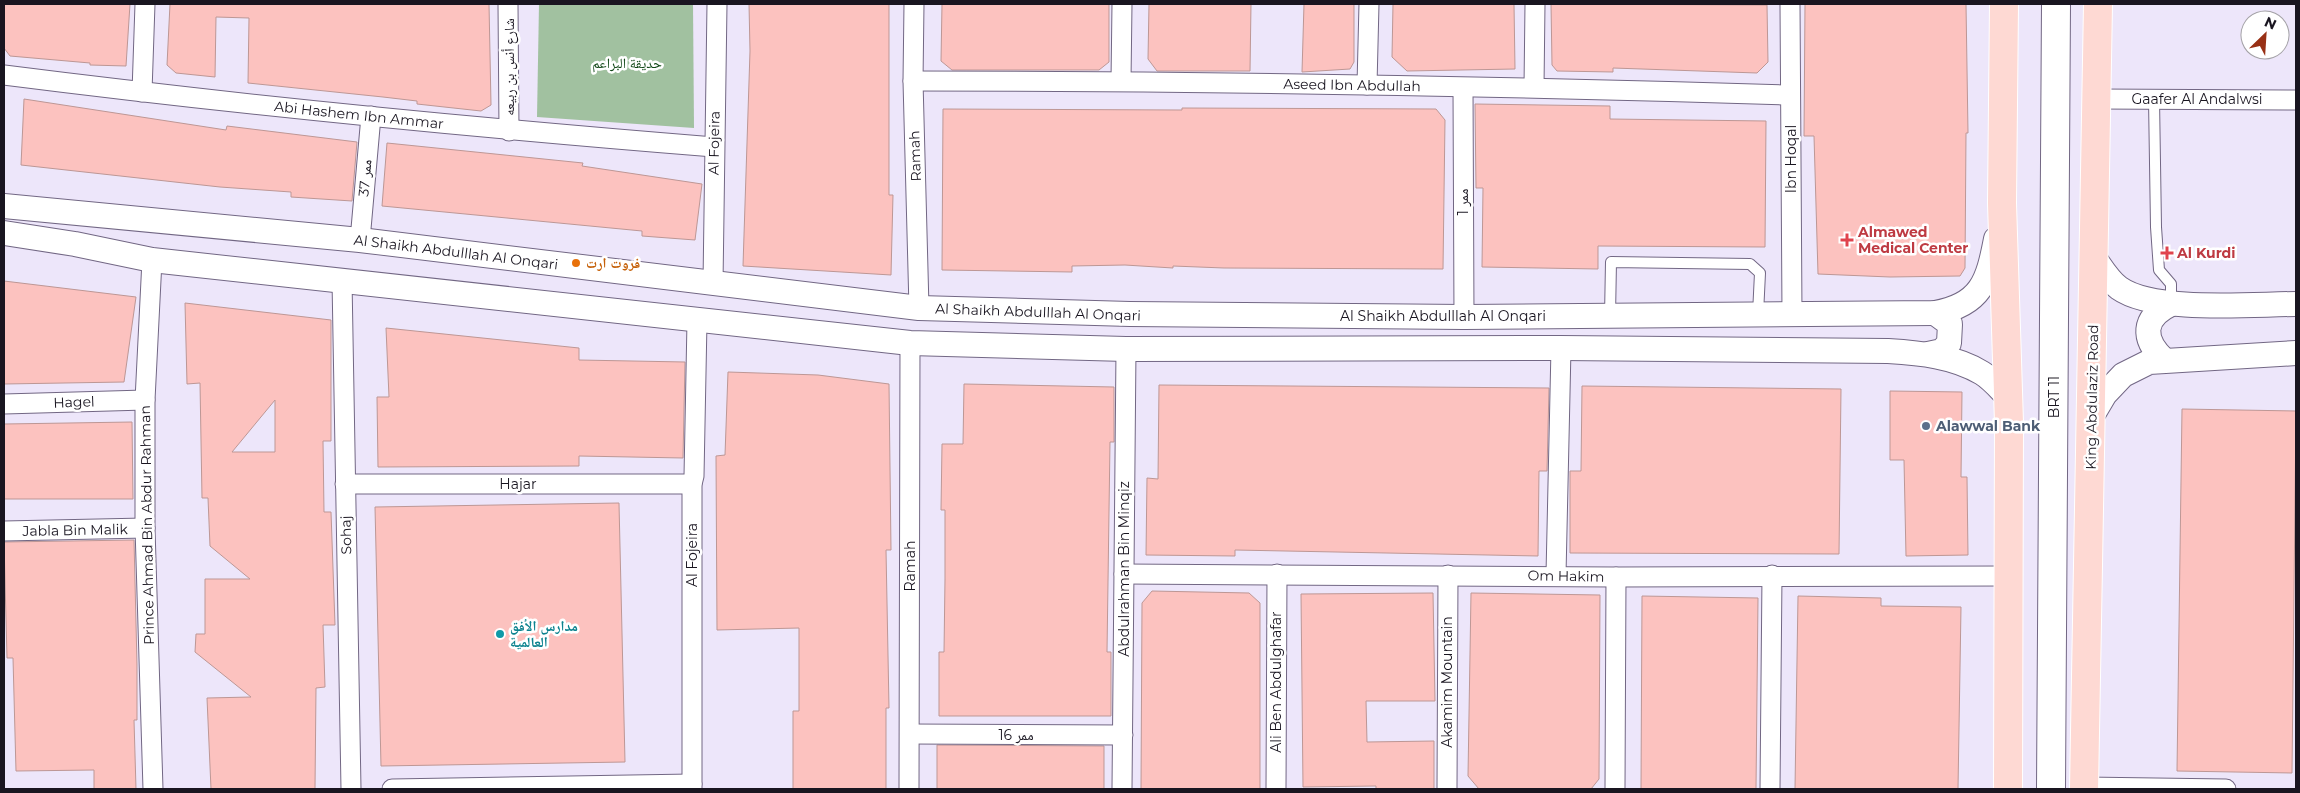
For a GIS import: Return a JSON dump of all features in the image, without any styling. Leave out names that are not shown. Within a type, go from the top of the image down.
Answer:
[{"type":"main road","points":[[2004,4],[2002,203],[2008,397],[2008,789]]},
{"type":"main road","name":"BRT 11","points":[[2051,789],[2056,4]]},
{"type":"main road","name":"King Abdulaziz Road","points":[[2084,788],[2098,4]]},
{"type":"street","points":[[142,92],[145,4]]},
{"type":"street","name":"شارع أنس بن ربيعه","points":[[508,4],[509,130]]},
{"type":"street","name":"Al Fojeira","points":[[713,283],[717,4]]},
{"type":"street","name":"Ramah","points":[[914,4],[913,81],[919,308]]},
{"type":"street","points":[[1121,81],[1122,4]]},
{"type":"street","points":[[1367,85],[1370,4]]},
{"type":"street","points":[[1534,88],[1535,4]]},
{"type":"street","name":"Ibn Hoqal","points":[[1790,4],[1792,314]]},
{"type":"street","name":"Abi Hashem Ibn Ammar","points":[[4,75],[142,92],[509,130],[714,147]]},
{"type":"street","name":"Aseed Ibn Abdullah","points":[[913,81],[1121,81],[1534,88],[1790,95]]},
{"type":"street","name":"ممر 1","points":[[1462,88],[1464,317]]},
{"type":"street","name":"Gaafer Al Andalwsi","points":[[2097,99],[2296,100]]},
{"type":"street","name":"ممر 37","points":[[360,240],[371,116]]},
{"type":"street","name":"Al Shaikh Abdulllah Al Onqari","points":[[4,207],[360,240],[919,308],[1130,314],[1464,317],[1935,313],[1965,304],[1977,295],[1990,272],[2002,203]]},
{"type":"street","points":[[4,207],[16,213],[20,222],[15,229],[4,231]]},
{"type":"street","points":[[71,212],[39,216],[36,223],[37,231],[75,244]]},
{"type":"street","points":[[4,231],[152,260],[910,343],[1126,349],[1561,348],[1888,350],[1928,354],[1965,365],[1984,374],[2008,397]]},
{"type":"street","points":[[2093,256],[2110,280],[2141,300],[2171,304],[2296,304]]},
{"type":"street","name":"Prince Ahmad Bin Abdur Rahman","points":[[152,260],[145,400],[145,528],[153,789]]},
{"type":"street","name":"Sohaj","points":[[342,280],[351,789]]},
{"type":"street","points":[[2164,360],[2151,346],[2148,338],[2149,327],[2152,317],[2159,310],[2171,304]]},
{"type":"street","points":[[1928,354],[1942,351],[1950,343],[1950,324],[1935,313]]},
{"type":"street","name":"Al Fojeira","points":[[692,786],[692,484],[694,476],[697,321]]},
{"type":"street","name":"Ramah","points":[[910,343],[910,789]]},
{"type":"street","points":[[1556,575],[1561,348]]},
{"type":"street","name":"Abdulrahman Bin Minqiz","points":[[1122,789],[1126,349]]},
{"type":"street","points":[[2092,416],[2105,394],[2124,375],[2149,362],[2296,354]]},
{"type":"street","name":"Hagel","points":[[4,404],[145,400]]},
{"type":"street","name":"Hajar","points":[[345,484],[692,484]]},
{"type":"street","name":"Jabla Bin Malik","points":[[4,531],[145,528]]},
{"type":"street","name":"Om Hakim","points":[[1124,574],[1556,575],[1616,577],[2008,576]]},
{"type":"street","name":"Ali Ben Abdulghafar","points":[[1276,789],[1277,574]]},
{"type":"street","name":"Akamim Mountain","points":[[1447,789],[1448,575]]},
{"type":"street","points":[[1770,789],[1772,576]]},
{"type":"street","points":[[1615,789],[1616,577]]},
{"type":"street","name":"ممر 16","points":[[910,734],[1123,735]]},
{"type":"street","points":[[392,789],[692,786]]},
{"type":"street","points":[[2084,788],[2226,789]]},
{"type":"lane","points":[[2154,99],[2156,227],[2159,270],[2171,284],[2171,304]]},
{"type":"lane","points":[[1610,316],[1612,262],[1750,264],[1760,273],[1758,315]]},
{"type":"green space","name":"حديقة البراعم","points":[[539,4],[693,4],[694,128],[537,117]]},
{"type":"building","points":[[4,4],[130,4],[126,66],[90,65],[90,63],[10,56],[4,48]]},
{"type":"building","points":[[170,4],[489,4],[491,105],[481,111],[417,104],[417,101],[248,83],[249,18],[216,17],[215,77],[176,73],[167,65]]},
{"type":"building","points":[[749,4],[889,4],[889,195],[893,195],[891,275],[743,266],[750,51]]},
{"type":"building","points":[[942,4],[1109,4],[1109,62],[1099,70],[952,70],[941,61]]},
{"type":"building","points":[[1149,4],[1251,4],[1250,71],[1157,71],[1148,59]]},
{"type":"building","points":[[1304,4],[1354,4],[1354,62],[1350,69],[1302,72]]},
{"type":"building","points":[[1393,4],[1514,4],[1515,69],[1407,71],[1392,57]]},
{"type":"building","points":[[1551,4],[1767,5],[1768,62],[1757,73],[1613,68],[1613,72],[1557,71],[1552,65]]},
{"type":"building","points":[[1805,4],[1966,4],[1968,133],[1966,133],[1965,268],[1960,276],[1890,277],[1818,274],[1814,136],[1804,136]]},
{"type":"building","points":[[24,99],[226,130],[227,126],[357,142],[352,201],[291,197],[291,192],[220,187],[21,165]]},
{"type":"building","points":[[1475,104],[1610,106],[1610,119],[1766,121],[1765,247],[1598,246],[1598,269],[1482,267],[1483,188],[1476,188]]},
{"type":"building","points":[[1182,108],[1436,109],[1445,120],[1443,269],[1173,266],[1173,268],[1125,265],[1072,266],[1072,272],[942,270],[943,109],[1182,110]]},
{"type":"building","points":[[387,143],[583,163],[582,166],[702,184],[695,240],[642,236],[642,231],[382,206]]},
{"type":"building","points":[[4,281],[136,297],[124,382],[4,384]]},
{"type":"building","points":[[185,303],[331,320],[331,441],[323,441],[324,512],[331,512],[335,625],[323,625],[325,687],[316,688],[315,789],[211,789],[207,698],[251,697],[195,652],[196,634],[205,634],[205,579],[250,579],[210,546],[208,498],[202,498],[200,383],[187,384]],"holes":[[[275,400],[275,452],[232,452]]]},
{"type":"building","points":[[386,328],[579,348],[579,360],[685,362],[683,458],[579,456],[579,466],[378,467],[377,397],[389,397]]},
{"type":"building","points":[[728,372],[818,375],[889,384],[891,550],[886,550],[889,708],[886,708],[886,789],[793,789],[793,711],[799,711],[799,628],[717,630],[716,456],[725,455]]},
{"type":"building","points":[[964,384],[1114,387],[1114,442],[1110,442],[1107,652],[1111,652],[1111,716],[939,716],[939,652],[944,652],[945,579],[945,510],[941,510],[942,444],[963,444]]},
{"type":"building","points":[[1159,385],[1549,388],[1547,471],[1539,471],[1538,556],[1235,550],[1235,556],[1146,555],[1147,478],[1158,479]]},
{"type":"building","points":[[1582,386],[1841,389],[1839,554],[1570,553],[1570,471],[1581,471]]},
{"type":"building","points":[[1890,391],[1962,392],[1961,477],[1967,477],[1968,555],[1906,556],[1904,460],[1890,460]]},
{"type":"building","points":[[2182,409],[2296,411],[2292,773],[2177,771]]},
{"type":"building","points":[[132,422],[133,499],[4,499],[4,424]]},
{"type":"building","name":"مدارس الأفق العالمية","points":[[619,503],[625,762],[381,766],[375,507]]},
{"type":"building","points":[[134,540],[137,665],[137,720],[134,720],[136,789],[94,789],[94,770],[16,771],[13,658],[7,658],[4,542]]},
{"type":"building","points":[[1152,591],[1249,593],[1260,603],[1260,789],[1141,789],[1142,603]]},
{"type":"building","points":[[1433,593],[1435,701],[1366,701],[1367,742],[1434,741],[1434,789],[1376,789],[1376,786],[1303,787],[1301,594]]},
{"type":"building","points":[[1471,593],[1600,595],[1599,779],[1591,789],[1479,789],[1468,776]]},
{"type":"building","points":[[1642,596],[1758,598],[1756,789],[1641,789]]},
{"type":"building","points":[[1798,596],[1881,598],[1881,606],[1961,607],[1958,789],[1795,789]]},
{"type":"building","points":[[937,745],[1104,746],[1104,789],[937,789]]},
{"type":"place","name":"Almawed Medical Center","points":[[1847,240]]},
{"type":"place","name":"Al Kurdi","points":[[2167,253]]},
{"type":"place","name":"فروت ارت","points":[[576,263]]},
{"type":"place","name":"Alawwal Bank","points":[[1926,426]]},
{"type":"place","name":"مدارس الأفق العالمية","points":[[500,634]]}]
